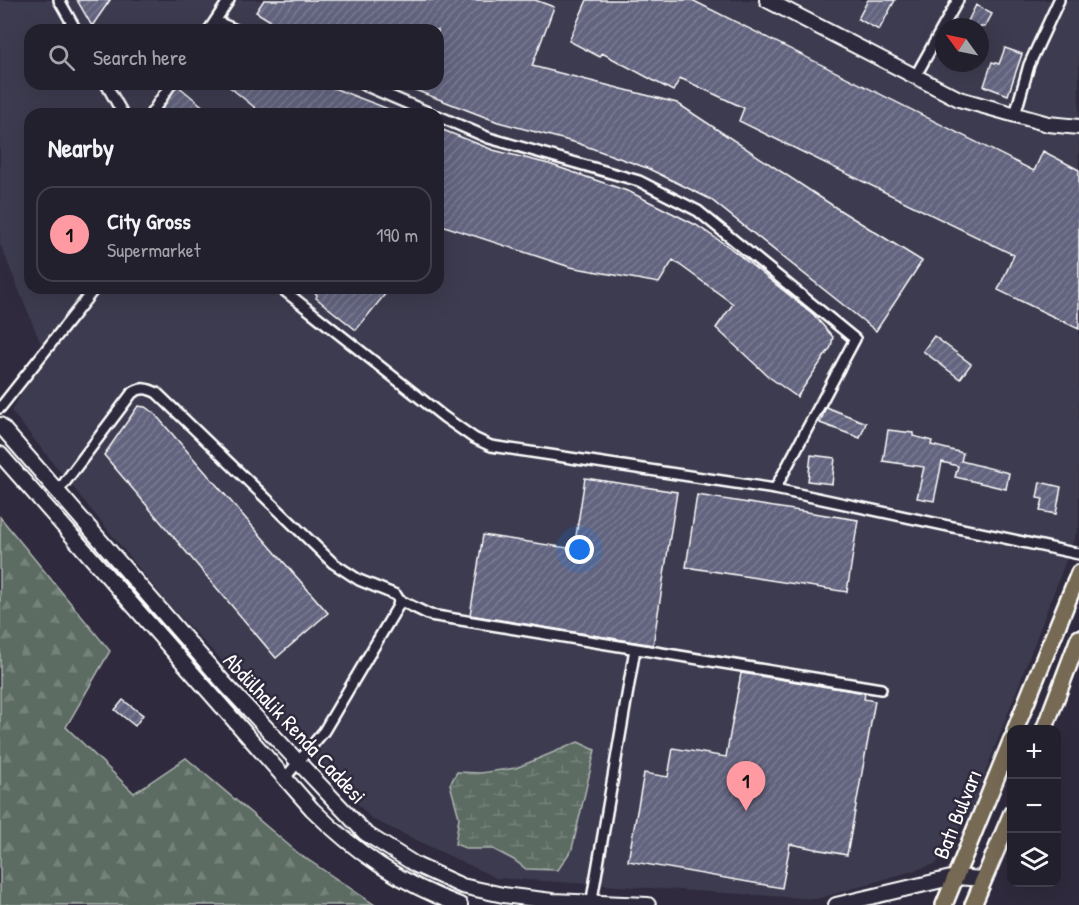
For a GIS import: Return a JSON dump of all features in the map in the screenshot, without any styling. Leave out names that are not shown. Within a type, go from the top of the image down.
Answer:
[{"type":"main road","points":[[767,0],[959,99],[1048,124],[1079,127]]},
{"type":"main road","name":"Abdülhalik Renda Caddesi","points":[[0,425],[59,490],[225,684],[365,833],[416,865],[462,886],[503,895],[592,904],[648,905]]},
{"type":"main road","name":"Abdülhalik Renda Caddesi","points":[[0,454],[285,778],[343,840],[367,859],[429,893],[460,905]]},
{"type":"main road","points":[[1017,725],[1079,573]]},
{"type":"main road","points":[[1046,725],[1079,639]]},
{"type":"main road","name":"Batı Bulvarı","points":[[944,905],[1007,749]]},
{"type":"main road","points":[[974,905],[1007,823]]},
{"type":"main road","points":[[836,905],[955,877],[984,879]]},
{"type":"street","points":[[59,0],[73,24]]},
{"type":"street","points":[[213,24],[229,0]]},
{"type":"street","points":[[915,77],[958,0]]},
{"type":"street","points":[[1015,115],[1029,65],[1059,0]]},
{"type":"street","points":[[215,21],[222,24]]},
{"type":"street","points":[[109,90],[120,108]]},
{"type":"street","points":[[155,108],[167,90]]},
{"type":"street","points":[[376,90],[418,108]]},
{"type":"street","points":[[444,119],[489,138],[639,181],[698,211],[855,339],[776,489]]},
{"type":"street","points":[[0,408],[90,294]]},
{"type":"street","points":[[289,294],[444,417],[474,438],[491,446],[776,489],[1079,554]]},
{"type":"street","points":[[59,490],[132,393],[141,388],[148,389],[165,401],[333,563],[359,580],[396,595],[399,600],[430,615],[881,689]]},
{"type":"street","points":[[285,778],[324,731],[390,620],[399,600]]},
{"type":"street","points":[[592,904],[634,649]]},
{"type":"shaded area","points":[[0,0],[1079,0],[1079,526],[971,811],[936,864],[817,899],[496,878],[372,819],[168,604],[11,411],[45,354],[0,244]]},
{"type":"green space","points":[[0,517],[110,651],[66,727],[134,793],[186,758],[298,853],[375,905],[0,905]]},
{"type":"green space","points":[[578,742],[595,750],[572,849],[558,870],[526,869],[493,849],[468,849],[455,844],[459,817],[450,784],[457,772],[480,773],[516,768]]},
{"type":"building","points":[[77,0],[110,0],[93,24],[91,24]]},
{"type":"building","points":[[264,0],[535,0],[554,7],[532,66],[677,103],[838,209],[922,261],[876,331],[710,199],[647,168],[577,143],[498,122],[415,90],[444,90],[444,24],[275,24],[256,12]]},
{"type":"building","points":[[587,0],[692,0],[1034,171],[1043,151],[1079,170],[1079,329],[998,290],[1014,255],[739,121],[744,108],[680,78],[673,91],[602,53],[600,57],[569,41]]},
{"type":"building","points":[[868,0],[895,0],[879,30],[858,19]]},
{"type":"building","points":[[976,5],[992,14],[989,20],[970,18]]},
{"type":"building","points":[[1005,48],[1022,54],[1008,95],[984,86],[992,62],[999,64]]},
{"type":"building","points":[[174,90],[183,90],[205,108],[163,108]]},
{"type":"building","points":[[233,90],[339,90],[386,108],[255,108]]},
{"type":"building","points":[[444,130],[493,150],[549,164],[630,192],[696,225],[729,247],[813,314],[833,337],[831,347],[797,397],[769,377],[716,328],[733,304],[673,260],[659,283],[570,267],[444,226]]},
{"type":"building","points":[[385,294],[356,330],[316,298],[317,295]]},
{"type":"building","points":[[934,336],[971,364],[960,379],[923,351]]},
{"type":"building","points":[[138,406],[145,407],[154,413],[328,613],[276,658],[104,455]]},
{"type":"building","points":[[826,407],[866,423],[860,438],[820,423]]},
{"type":"building","points":[[888,430],[913,433],[913,436],[932,441],[931,445],[963,453],[961,461],[1009,473],[1006,489],[955,477],[958,466],[942,462],[934,501],[917,498],[924,467],[883,461]]},
{"type":"building","points":[[811,455],[835,458],[832,484],[808,481]]},
{"type":"building","points":[[585,478],[677,492],[653,645],[470,615],[483,535],[574,549]]},
{"type":"building","points":[[1040,482],[1061,487],[1056,514],[1040,511],[1043,499],[1037,498]]},
{"type":"building","points":[[697,495],[858,520],[847,592],[686,567]]},
{"type":"building","points":[[741,673],[865,693],[864,699],[875,701],[847,855],[790,844],[782,888],[628,861],[644,773],[668,777],[673,748],[726,757]]},
{"type":"building","points":[[123,700],[143,715],[135,726],[115,710]]},
{"type":"place","name":"City Gross","points":[[746,811]]}]
